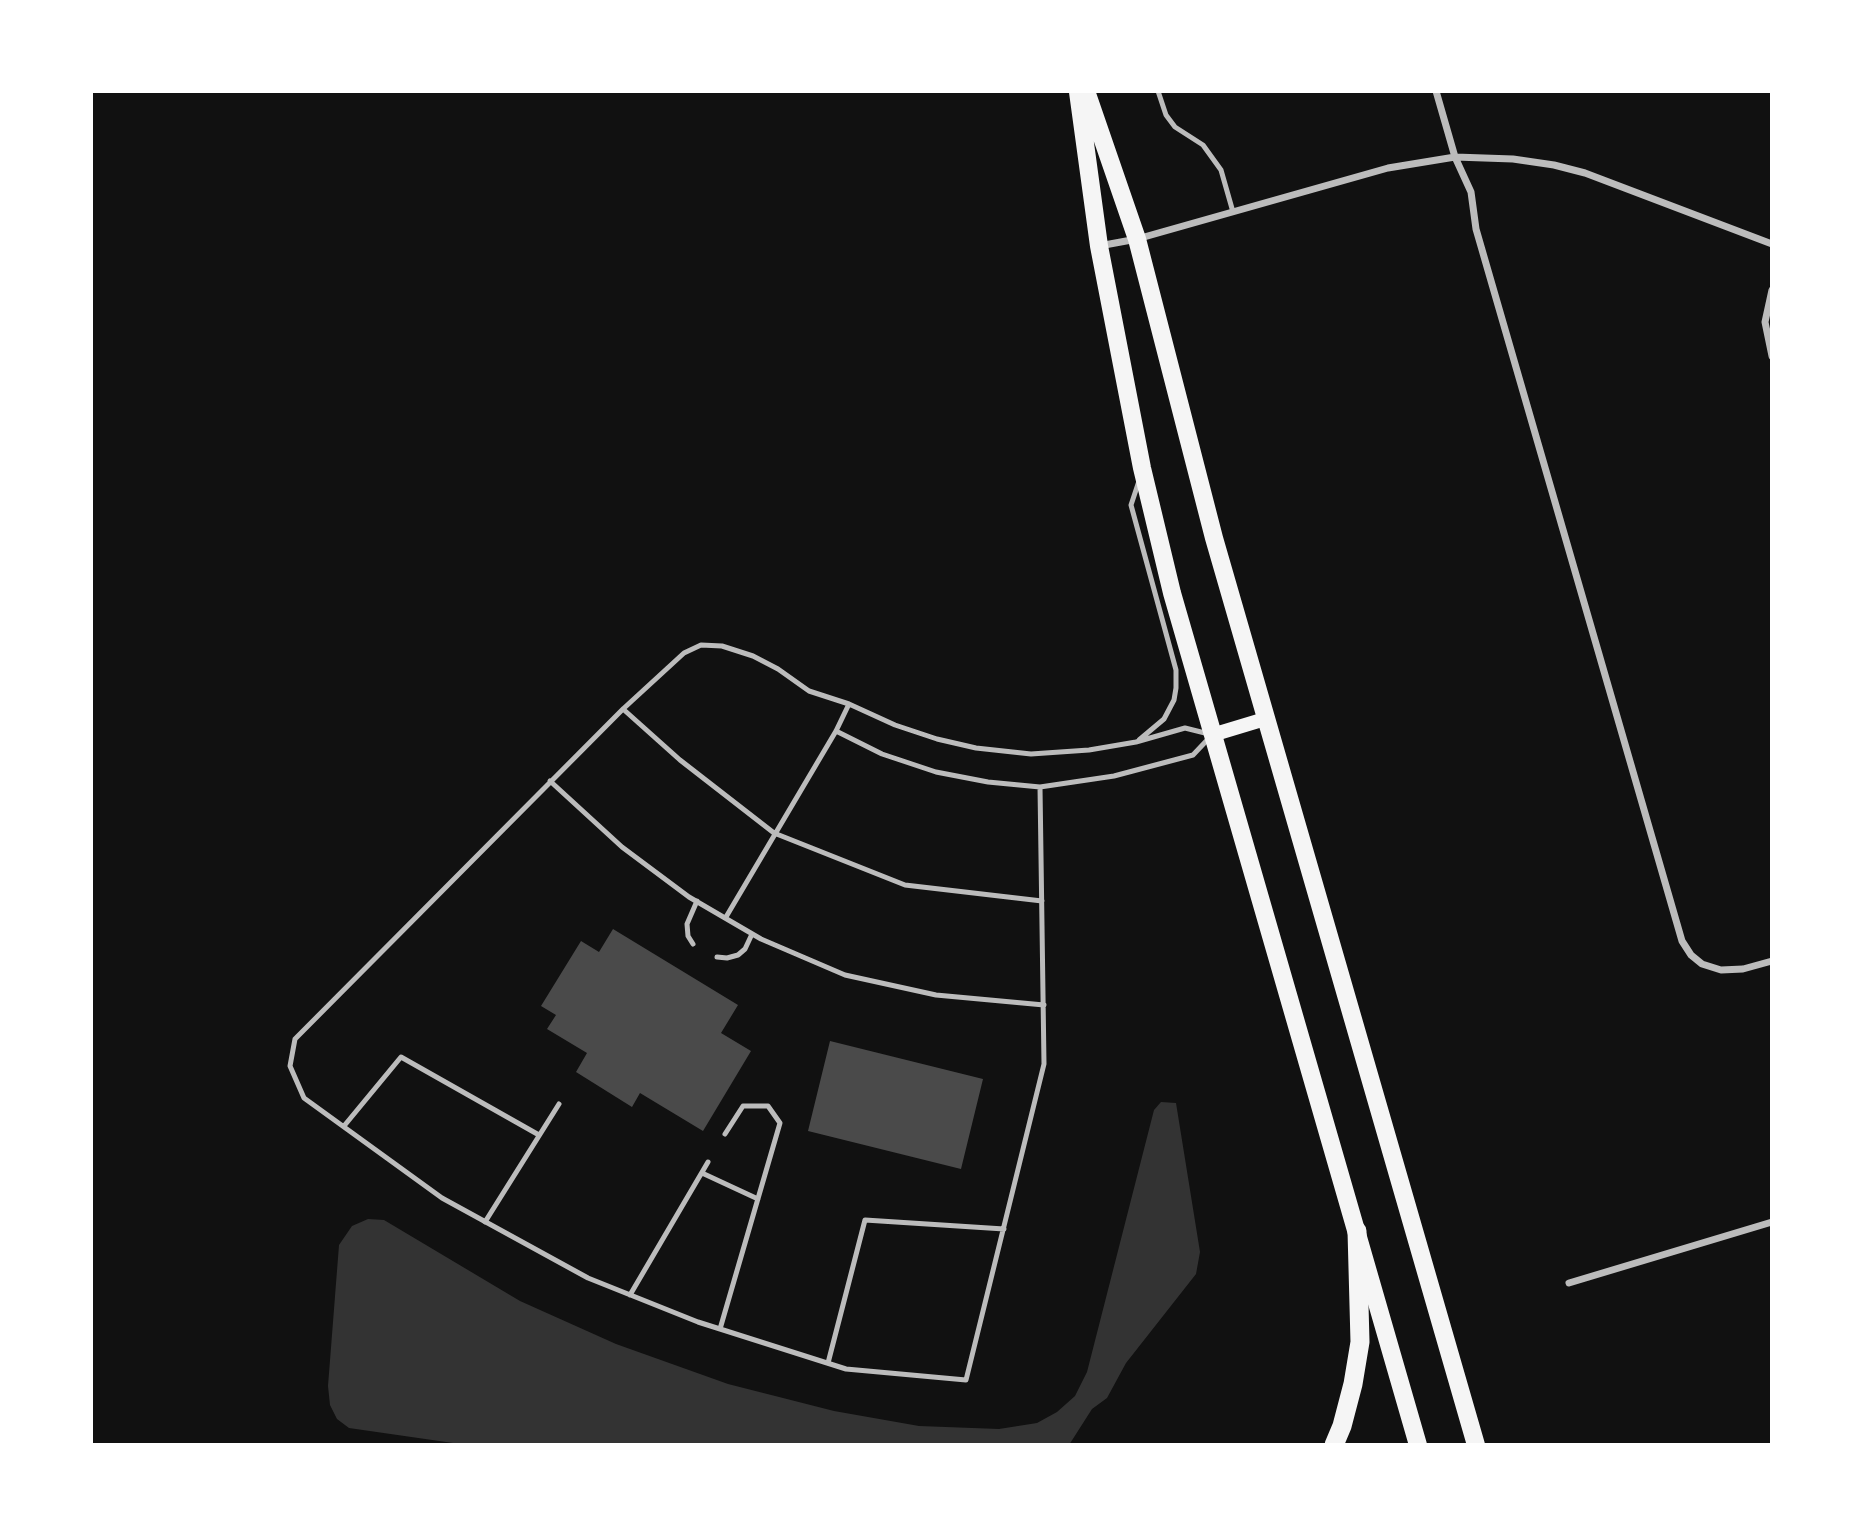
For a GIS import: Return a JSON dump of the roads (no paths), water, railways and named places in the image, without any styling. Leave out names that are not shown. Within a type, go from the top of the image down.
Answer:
[{"type":"highway","points":[[1334,1445],[1353,1384],[1360,1342],[1357,1231]]},
{"type":"main road","points":[[1078,91],[1099,246],[1142,468],[1172,593],[1418,1445]]},
{"type":"main road","points":[[1086,91],[1137,239],[1214,537],[1265,719],[1476,1445]]},
{"type":"main road","points":[[1212,735],[1265,719]]},
{"type":"street","points":[[1436,91],[1455,157],[1471,192],[1476,229],[1682,941],[1691,955],[1702,964],[1721,970],[1743,969],[1772,961]]},
{"type":"street","points":[[1099,246],[1137,239],[1388,168],[1455,157],[1554,164],[1585,173],[1772,244]]},
{"type":"street","points":[[1772,290],[1765,322],[1772,356]]},
{"type":"street","points":[[1569,1283],[1772,1222]]},
{"type":"lane","points":[[1160,92],[1166,115],[1175,127],[1203,145],[1221,170],[1233,212]]},
{"type":"lane","points":[[1136,742],[1164,719],[1174,700],[1176,688],[1176,670],[1131,505],[1142,468]]},
{"type":"lane","points":[[1040,787],[1045,1065],[966,1380],[846,1369],[720,1329],[588,1278],[442,1198],[304,1098],[289,1066],[295,1039],[623,709],[684,653],[701,645],[722,646],[761,660],[809,691],[937,739],[976,748],[1031,754],[1089,750],[1136,742],[1185,729],[1212,735]]},
{"type":"lane","points":[[726,917],[836,731],[849,704]]},
{"type":"lane","points":[[623,709],[680,761],[774,833],[905,885],[1042,901]]},
{"type":"lane","points":[[836,731],[882,754],[936,772],[988,782],[1040,787],[1114,776],[1193,755],[1212,735]]},
{"type":"lane","points":[[550,781],[622,847],[697,901],[752,934],[845,975],[936,995],[1044,1005]]},
{"type":"lane","points":[[693,944],[688,936],[687,924],[697,901]]},
{"type":"lane","points":[[717,957],[738,955],[745,949],[752,934]]},
{"type":"lane","points":[[344,1126],[401,1056],[539,1135]]},
{"type":"lane","points":[[485,1222],[559,1104]]},
{"type":"lane","points":[[720,1329],[780,1123],[768,1106],[743,1106],[725,1134]]},
{"type":"lane","points":[[630,1294],[708,1162]]},
{"type":"lane","points":[[702,1173],[758,1199]]},
{"type":"lane","points":[[828,1363],[864,1220],[1003,1229]]}]
